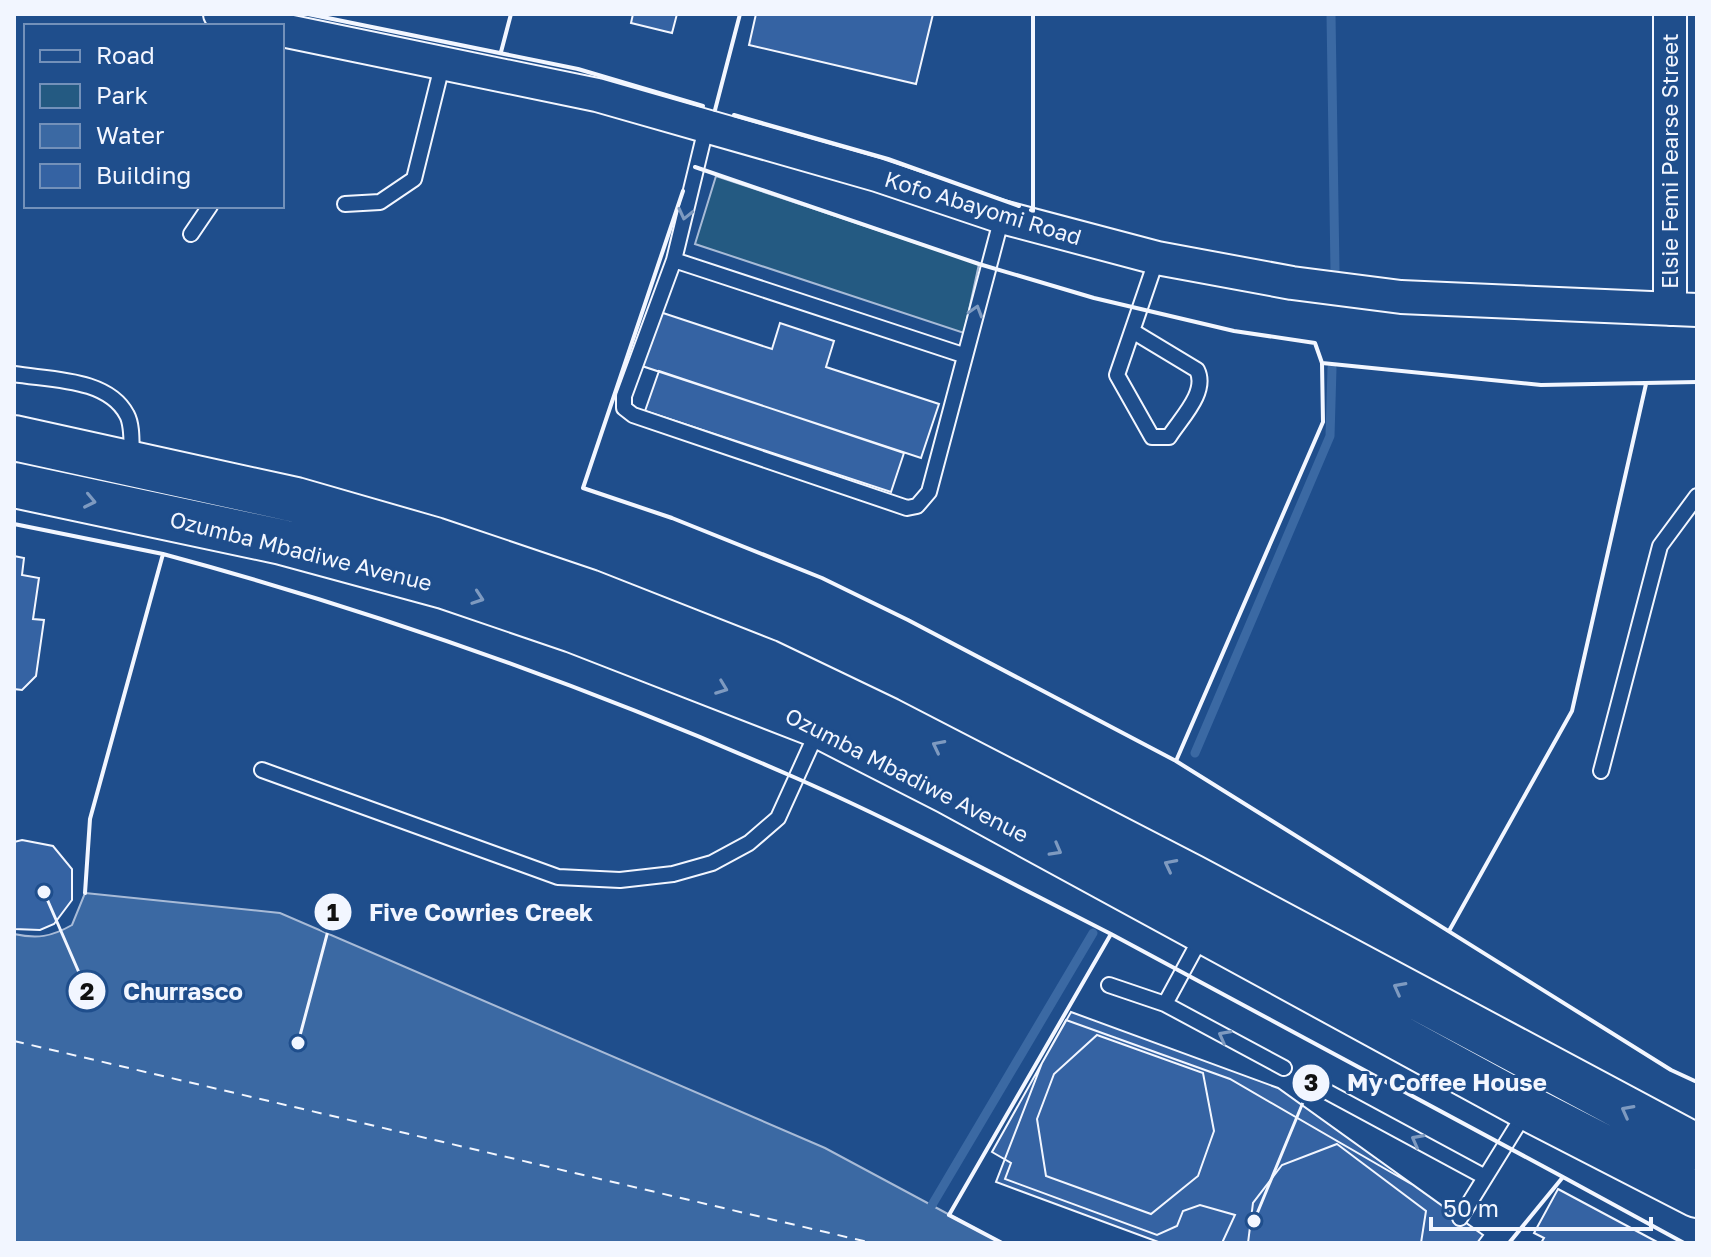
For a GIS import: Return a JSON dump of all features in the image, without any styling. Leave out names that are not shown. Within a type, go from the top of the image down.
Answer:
[{"type":"highway","name":"Ozumba Mbadiwe Avenue","points":[[14,438],[296,500],[435,540],[589,592],[767,662],[888,720],[1164,862],[1697,1147]]},
{"type":"highway","name":"Ozumba Mbadiwe Avenue","points":[[14,485],[282,542],[444,586],[573,630],[820,726],[1528,1108],[1697,1195]]},
{"type":"street","points":[[220,14],[256,24]]},
{"type":"street","name":"Elsie Femi Pearse Street","points":[[1670,14],[1683,309]]},
{"type":"street","name":"Kofo Abayomi Road","points":[[284,30],[597,95],[707,124],[1002,217],[1157,258],[1292,283],[1401,297],[1683,309]]},
{"type":"lane","points":[[345,204],[380,202],[414,179],[443,62]]},
{"type":"lane","points":[[707,124],[674,260],[624,396],[624,408],[633,415],[907,508],[917,506],[929,492],[1002,217]]},
{"type":"lane","points":[[191,234],[209,208]]},
{"type":"lane","points":[[1134,332],[1197,370],[1202,379],[1200,391],[1169,437],[1152,437],[1117,375],[1157,258]]},
{"type":"lane","points":[[674,260],[963,355]]},
{"type":"lane","points":[[14,374],[102,390],[117,400],[129,418],[133,463]]},
{"type":"lane","points":[[1601,771],[1660,546],[1697,496]]},
{"type":"lane","points":[[262,770],[558,877],[620,880],[673,874],[712,863],[749,843],[778,818],[820,726]]},
{"type":"lane","points":[[1165,1004],[1204,931]]},
{"type":"lane","points":[[1109,985],[1165,1004],[1284,1068]]},
{"type":"lane","points":[[1309,1082],[1485,1177]]},
{"type":"lane","points":[[1460,1218],[1528,1108]]},
{"type":"green space","points":[[716,176],[979,264],[964,333],[695,244]]},
{"type":"water","points":[[85,893],[280,913],[825,1148],[1002,1243],[14,1243],[14,934],[44,936],[72,925]]},
{"type":"building","points":[[633,14],[677,14],[672,33],[631,23]]},
{"type":"building","points":[[756,14],[933,14],[916,84],[749,45]]},
{"type":"building","points":[[660,312],[772,349],[780,323],[834,341],[826,367],[939,404],[921,458],[642,366]]},
{"type":"building","points":[[659,371],[904,453],[891,492],[645,411]]},
{"type":"building","points":[[14,556],[24,558],[22,575],[39,578],[33,619],[44,620],[36,676],[22,690],[14,689]]},
{"type":"building","points":[[22,840],[53,846],[72,869],[72,900],[54,924],[40,930],[14,929],[14,842]]},
{"type":"building","points":[[1071,1012],[1278,1088],[1483,1235],[1477,1243],[1161,1243],[996,1182],[1042,1063]]},
{"type":"building","points":[[1066,1020],[1230,1079],[1413,1185],[1483,1235],[1477,1243],[1222,1243],[1235,1215],[1200,1205],[1183,1211],[1177,1226],[1157,1235],[1005,1179],[1011,1163],[992,1152]]},
{"type":"building","points":[[1097,1035],[1203,1073],[1214,1131],[1198,1176],[1151,1214],[1046,1176],[1037,1119],[1054,1074]]},
{"type":"building","points":[[1337,1144],[1426,1211],[1421,1243],[1248,1243],[1253,1203],[1282,1165]]},
{"type":"building","points":[[1558,1189],[1659,1243],[1541,1243],[1544,1238],[1534,1233]]},
{"type":"waterway","points":[[1331,14],[1335,271]]},
{"type":"waterway","points":[[1195,753],[1330,436],[1332,368]]},
{"type":"waterway","points":[[932,1205],[1093,933]]},
{"type":"ferry route","points":[[14,1041],[872,1243]]},
{"type":"wall","points":[[308,14],[578,69],[703,106]]},
{"type":"wall","points":[[501,52],[511,14]]},
{"type":"wall","points":[[715,110],[740,14]]},
{"type":"wall","points":[[1031,210],[1033,14]]},
{"type":"wall","points":[[734,115],[888,159],[1019,206]]},
{"type":"wall","points":[[695,167],[979,264],[1094,298],[1234,331],[1315,343],[1322,363],[1323,422],[1176,761]]},
{"type":"wall","points":[[683,191],[583,488],[672,518],[822,578],[1176,761],[1671,1070],[1697,1082]]},
{"type":"wall","points":[[1322,363],[1541,385],[1697,382]]},
{"type":"wall","points":[[1449,931],[1572,711],[1646,384]]},
{"type":"wall","points":[[14,524],[163,554],[90,819],[85,893]]},
{"type":"wall","points":[[163,554],[404,627],[641,713],[836,796],[1111,934]]},
{"type":"wall","points":[[1002,1243],[949,1215],[1111,934],[1563,1177],[1509,1243]]},
{"type":"wall","points":[[1563,1177],[1684,1243]]},
{"type":"place","name":"Churrasco","points":[[44,892]]},
{"type":"place","name":"Five Cowries Creek","points":[[298,1043]]},
{"type":"place","name":"My Coffee House","points":[[1254,1221]]}]
